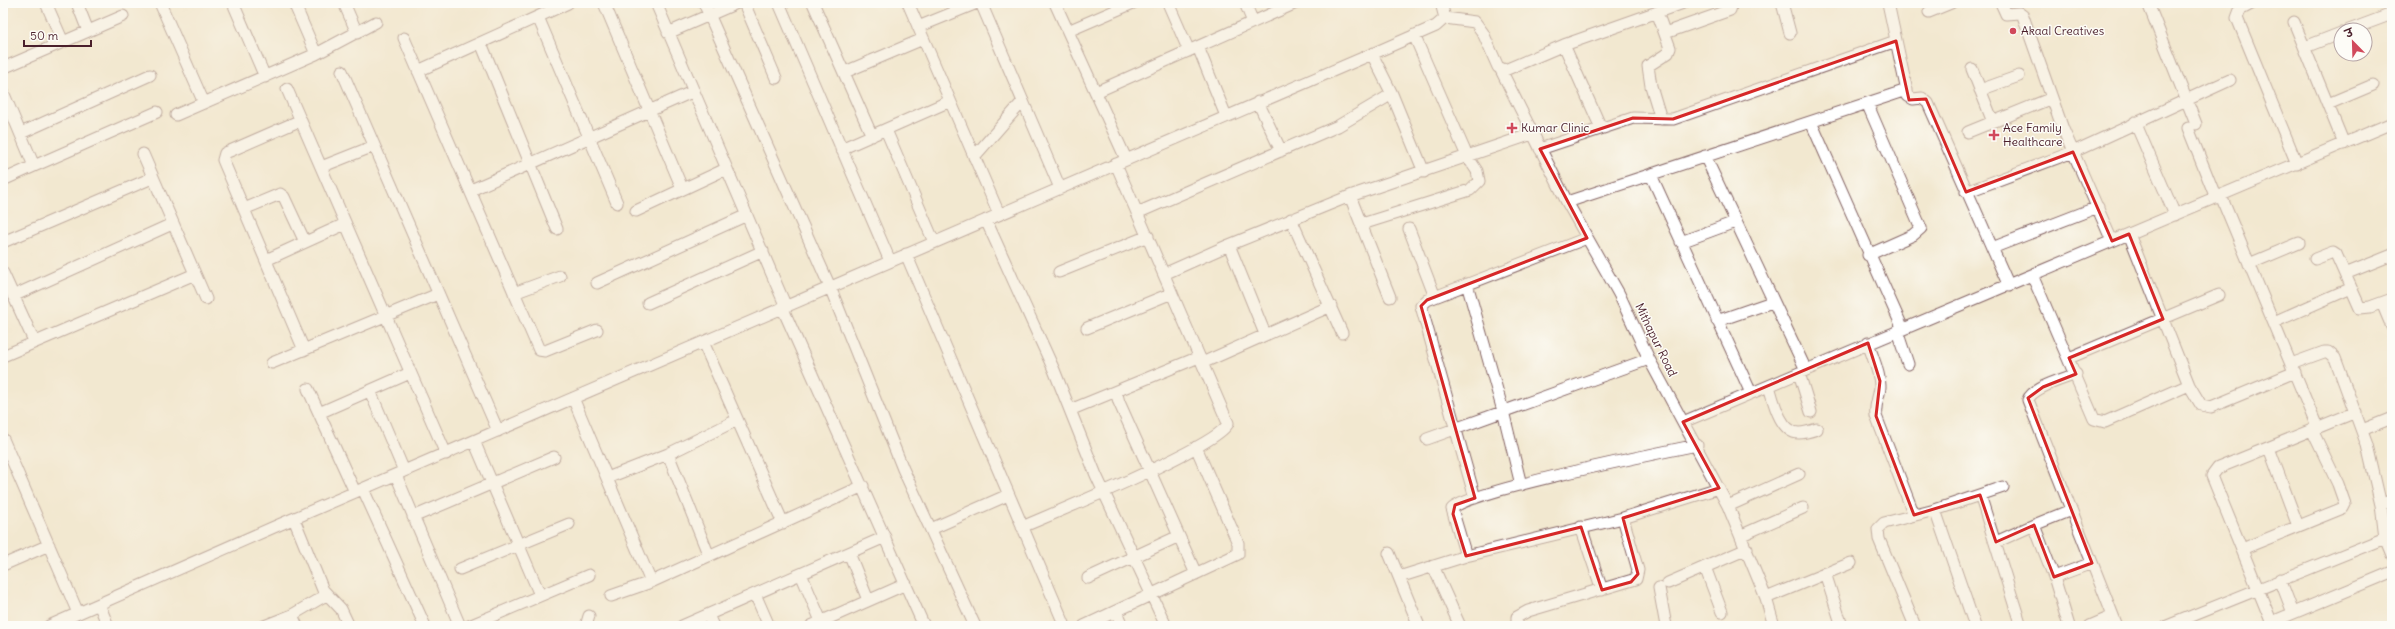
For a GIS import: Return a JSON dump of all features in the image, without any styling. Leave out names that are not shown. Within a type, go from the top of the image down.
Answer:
[{"type":"street","points":[[46,3],[63,42]]},
{"type":"street","points":[[77,3],[88,31]]},
{"type":"street","points":[[160,3],[204,103]]},
{"type":"street","points":[[233,3],[265,77]]},
{"type":"street","points":[[294,3],[316,54]]},
{"type":"street","points":[[344,3],[357,33]]},
{"type":"street","points":[[418,71],[568,3]]},
{"type":"street","points":[[604,3],[682,188]]},
{"type":"street","points":[[656,3],[726,169],[763,251],[784,308],[924,626]]},
{"type":"street","points":[[704,3],[830,287],[903,469],[976,626]]},
{"type":"street","points":[[668,32],[737,3]]},
{"type":"street","points":[[744,3],[776,78]]},
{"type":"street","points":[[779,3],[890,261]]},
{"type":"street","points":[[813,3],[872,136]]},
{"type":"street","points":[[908,3],[999,214]]},
{"type":"street","points":[[918,27],[976,3]]},
{"type":"street","points":[[981,3],[1060,188]]},
{"type":"street","points":[[1056,3],[1126,159]]},
{"type":"street","points":[[1068,31],[1133,3]]},
{"type":"street","points":[[1168,3],[1193,49],[1226,116]]},
{"type":"street","points":[[1245,3],[1253,22]]},
{"type":"street","points":[[1096,92],[1296,3]]},
{"type":"street","points":[[49,626],[294,518],[446,454],[1436,26],[1445,18],[1441,3]]},
{"type":"street","points":[[1501,70],[1511,69],[1564,45],[1661,8],[1684,3]]},
{"type":"street","points":[[1665,33],[1730,10],[1732,3]]},
{"type":"street","points":[[1782,3],[1790,33]]},
{"type":"street","points":[[1888,3],[1910,98],[1926,99],[2009,286]]},
{"type":"street","points":[[1929,12],[1951,3]]},
{"type":"street","points":[[2001,3],[2006,14],[2019,13],[2023,16],[2040,58],[2052,98],[2073,152],[2112,241]]},
{"type":"street","points":[[2253,3],[2240,10],[2237,18],[2297,164]]},
{"type":"street","points":[[2149,6],[2187,98],[2192,126],[2218,197],[2274,322],[2345,504],[2337,512],[2242,549]]},
{"type":"street","points":[[1661,8],[1665,33],[1670,48],[1668,54],[1651,62],[1648,71],[1661,119]]},
{"type":"street","points":[[2370,22],[2392,14]]},
{"type":"street","points":[[3,68],[123,16]]},
{"type":"street","points":[[538,17],[617,203]]},
{"type":"street","name":"Mithapur Road","points":[[1445,18],[1475,22],[1483,33],[1498,67],[1501,70],[1566,202],[1620,294],[1649,359],[1697,445],[1728,506],[1742,535],[1766,598],[1774,626]]},
{"type":"street","points":[[176,115],[316,54],[376,22]]},
{"type":"street","points":[[2294,22],[2344,144]]},
{"type":"street","points":[[1362,224],[1470,190],[1479,181],[1477,171],[1467,156],[1414,35]]},
{"type":"street","points":[[2305,47],[2333,36]]},
{"type":"street","points":[[404,38],[537,346],[541,351],[597,330]]},
{"type":"street","points":[[844,72],[923,39]]},
{"type":"street","points":[[1540,149],[1633,118],[1673,118],[1896,41]]},
{"type":"street","points":[[481,43],[557,229]]},
{"type":"street","points":[[1564,45],[1601,128]]},
{"type":"street","points":[[1372,54],[1392,94],[1424,172]]},
{"type":"street","points":[[1972,69],[1993,122]]},
{"type":"street","points":[[342,71],[498,431]]},
{"type":"street","points":[[21,133],[150,75]]},
{"type":"street","points":[[1980,90],[2019,76]]},
{"type":"street","points":[[1966,192],[2073,152],[2187,98],[2230,80]]},
{"type":"street","points":[[2328,104],[2373,85]]},
{"type":"street","points":[[287,88],[446,454]]},
{"type":"street","points":[[1566,202],[1907,90]]},
{"type":"street","points":[[470,190],[694,91]]},
{"type":"street","points":[[3,92],[34,166]]},
{"type":"street","points":[[1137,213],[1350,121],[1392,94]]},
{"type":"street","points":[[1968,132],[2052,98]]},
{"type":"street","points":[[841,149],[950,101]]},
{"type":"street","points":[[974,157],[1023,101]]},
{"type":"street","points":[[1258,102],[1281,151]]},
{"type":"street","points":[[1868,103],[1921,228],[1913,235],[1868,255]]},
{"type":"street","points":[[3,180],[157,112]]},
{"type":"street","points":[[301,120],[225,153],[224,160],[304,350]]},
{"type":"street","points":[[1811,122],[1900,330],[1908,364]]},
{"type":"street","points":[[2135,122],[2175,215]]},
{"type":"street","points":[[1684,422],[2392,123]]},
{"type":"street","points":[[886,130],[934,242]]},
{"type":"street","points":[[1164,274],[1291,219],[1350,196],[1532,134]]},
{"type":"street","points":[[321,167],[374,146]]},
{"type":"street","points":[[143,154],[152,178],[206,299]]},
{"type":"street","points":[[1705,156],[1802,371],[1811,412]]},
{"type":"street","points":[[1022,527],[1104,492],[1196,447],[1223,431],[1228,423],[1116,164]]},
{"type":"street","points":[[636,211],[682,188],[726,169]]},
{"type":"street","points":[[1651,174],[1751,393]]},
{"type":"street","points":[[3,242],[152,178]]},
{"type":"street","points":[[244,209],[280,194],[284,197],[305,242]]},
{"type":"street","points":[[1350,196],[1390,297]]},
{"type":"street","points":[[1992,248],[2098,207]]},
{"type":"street","points":[[597,284],[747,215]]},
{"type":"street","points":[[1291,219],[1342,333]]},
{"type":"street","points":[[986,220],[1054,370],[1104,492],[1166,626]]},
{"type":"street","points":[[1681,242],[1735,222]]},
{"type":"street","points":[[13,296],[172,224]]},
{"type":"street","points":[[266,260],[345,224]]},
{"type":"street","points":[[1409,229],[1434,297]]},
{"type":"street","points":[[2129,234],[2189,385],[2201,405],[2211,407],[2324,352],[2331,354],[2335,358],[2362,430],[2381,505],[2385,538],[2392,555]]},
{"type":"street","points":[[1059,272],[1148,236]]},
{"type":"street","points":[[1475,498],[1421,311],[1422,303],[1587,238]]},
{"type":"street","points":[[2249,264],[2299,243]]},
{"type":"street","points":[[1229,245],[1265,334]]},
{"type":"street","points":[[648,303],[763,251]]},
{"type":"street","points":[[2315,259],[2333,252],[2336,254],[2360,308],[2387,301],[2392,327]]},
{"type":"street","points":[[906,254],[1008,495],[1066,626]]},
{"type":"street","points":[[2345,274],[2392,255]]},
{"type":"street","points":[[3,273],[34,341]]},
{"type":"street","points":[[3,356],[34,341],[195,274]]},
{"type":"street","points":[[2032,275],[2076,374],[2094,419],[2099,422],[2105,422],[2189,385]]},
{"type":"street","points":[[514,293],[560,276]]},
{"type":"street","points":[[1467,284],[1503,411],[1521,485]]},
{"type":"street","points":[[2274,322],[2351,288]]},
{"type":"street","points":[[1087,328],[1172,293]]},
{"type":"street","points":[[272,363],[438,294]]},
{"type":"street","points":[[2069,358],[2219,295]]},
{"type":"street","points":[[1717,321],[1772,302]]},
{"type":"street","points":[[1070,410],[1116,391],[1201,360],[1331,306]]},
{"type":"street","points":[[703,342],[783,523]]},
{"type":"street","points":[[1868,343],[1880,380],[1880,388],[1874,407],[1876,416],[1914,515]]},
{"type":"street","points":[[1427,439],[1649,359]]},
{"type":"street","points":[[319,413],[410,373]]},
{"type":"street","points":[[2076,374],[2043,387],[2034,392],[2028,400],[2115,621],[2090,626]]},
{"type":"street","points":[[1769,386],[1779,418],[1790,430],[1798,433],[1817,429]]},
{"type":"street","points":[[308,389],[425,626]]},
{"type":"street","points":[[370,391],[400,473],[413,517],[460,626]]},
{"type":"street","points":[[1116,391],[1119,402],[1196,574]]},
{"type":"street","points":[[573,398],[651,582]]},
{"type":"street","points":[[2356,412],[2218,468],[2212,476],[2272,624],[2293,613],[2392,572]]},
{"type":"street","points":[[2362,430],[2392,418]]},
{"type":"street","points":[[607,478],[668,454],[737,420]]},
{"type":"street","points":[[3,439],[78,613]]},
{"type":"street","points":[[474,441],[540,595]]},
{"type":"street","points":[[1466,556],[1452,509],[1462,502],[1521,485],[1697,445]]},
{"type":"street","points":[[1084,626],[1236,556],[1239,551],[1238,543],[1196,447]]},
{"type":"street","points":[[2268,448],[2298,526]]},
{"type":"street","points":[[668,454],[709,556]]},
{"type":"street","points":[[413,517],[554,457]]},
{"type":"street","points":[[1728,506],[1799,474]]},
{"type":"street","points":[[611,596],[651,582],[863,486]]},
{"type":"street","points":[[1915,626],[1878,539],[1878,529],[1884,523],[1935,510],[2003,487]]},
{"type":"street","points":[[1399,576],[1466,556],[1623,518],[1719,488]]},
{"type":"street","points":[[931,529],[1008,495]]},
{"type":"street","points":[[1980,495],[1996,542],[2021,626]]},
{"type":"street","points":[[2381,505],[2392,500]]},
{"type":"street","points":[[1742,535],[1802,508]]},
{"type":"street","points":[[1935,510],[1975,626]]},
{"type":"street","points":[[1996,542],[2071,510]]},
{"type":"street","points":[[294,518],[326,595],[341,609],[349,626]]},
{"type":"street","points":[[1517,626],[1517,617],[1528,611],[1631,582],[1638,574],[1623,518]]},
{"type":"street","points":[[460,569],[569,524]]},
{"type":"street","points":[[2034,525],[2054,577],[2069,626]]},
{"type":"street","points":[[1581,527],[1602,590]]},
{"type":"street","points":[[1088,578],[1179,536]]},
{"type":"street","points":[[682,626],[885,537]]},
{"type":"street","points":[[2167,626],[2280,579],[2385,538]]},
{"type":"street","points":[[3,565],[49,545]]},
{"type":"street","points":[[1666,626],[1663,586],[1747,549]]},
{"type":"street","points":[[849,553],[868,600]]},
{"type":"street","points":[[1389,553],[1419,626]]},
{"type":"street","points":[[1766,598],[1850,563]]},
{"type":"street","points":[[2054,577],[2092,563]]},
{"type":"street","points":[[1433,566],[1460,626]]},
{"type":"street","points":[[1705,567],[1722,612]]},
{"type":"street","points":[[1825,573],[1842,626]]},
{"type":"street","points":[[801,574],[816,624],[906,584]]},
{"type":"street","points":[[469,626],[589,575]]},
{"type":"street","points":[[2280,579],[2293,613]]},
{"type":"street","points":[[755,594],[769,626]]},
{"type":"street","points":[[264,626],[292,614],[326,595]]},
{"type":"street","points":[[99,604],[108,626]]},
{"type":"street","points":[[1116,611],[1122,626]]},
{"type":"street","points":[[292,614],[296,626]]},
{"type":"street","points":[[708,615],[713,626]]},
{"type":"highlighted area","points":[[1896,41],[1909,100],[1926,99],[1966,192],[2073,152],[2112,241],[2129,234],[2163,319],[2069,358],[2076,374],[2043,387],[2028,398],[2092,563],[2054,577],[2034,525],[1996,542],[1980,495],[1914,515],[1876,416],[1880,381],[1868,343],[1683,422],[1719,488],[1623,518],[1638,574],[1631,582],[1602,590],[1581,527],[1466,556],[1453,514],[1455,505],[1475,498],[1421,306],[1427,300],[1587,238],[1540,149],[1633,118],[1673,119]]},
{"type":"place","name":"Akaal Creatives","points":[[2013,31]]},
{"type":"place","name":"Kumar Clinic","points":[[1512,128]]},
{"type":"place","name":"Ace Family Healthcare","points":[[1994,135]]}]
